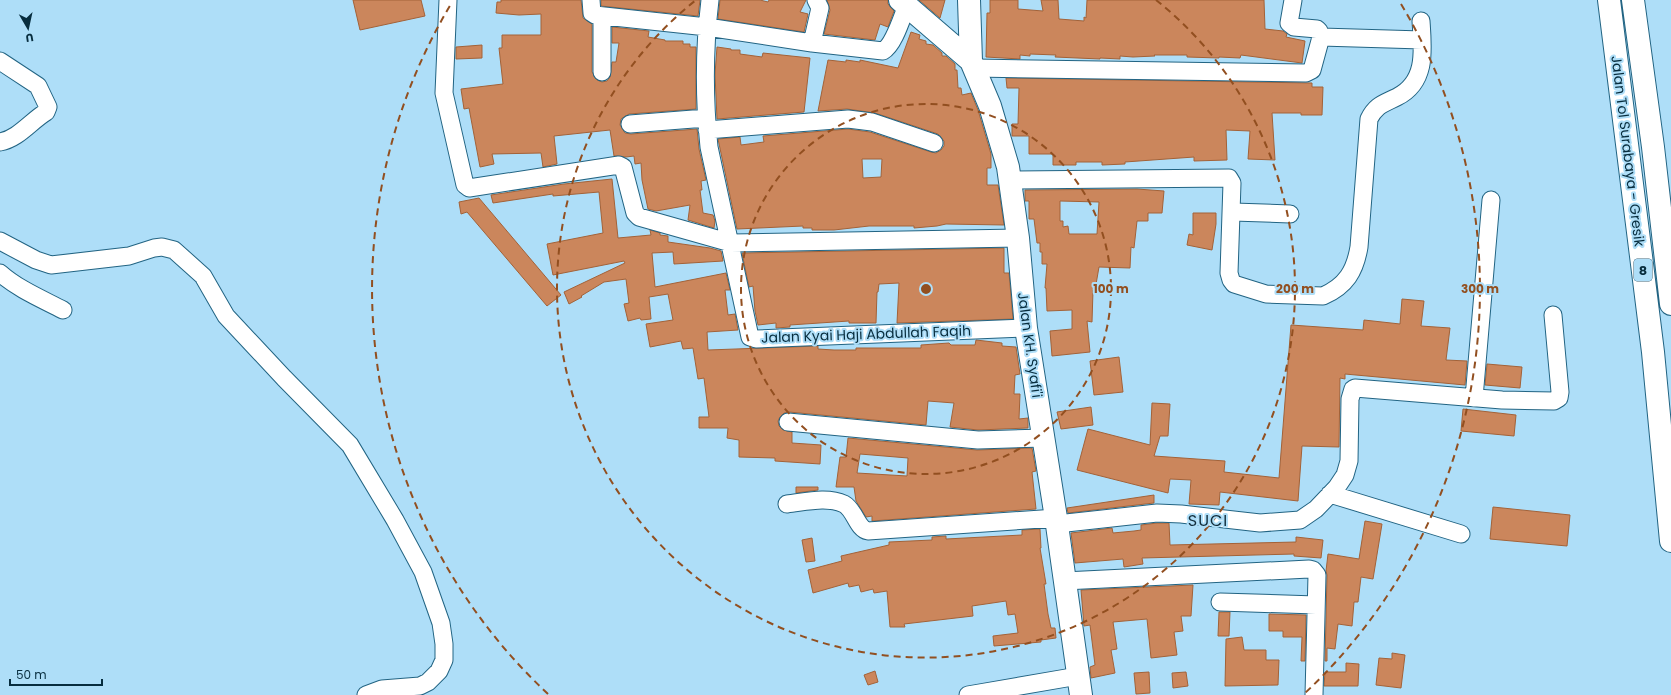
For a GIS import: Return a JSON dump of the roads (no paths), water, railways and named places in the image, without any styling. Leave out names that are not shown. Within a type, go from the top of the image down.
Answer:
[{"type":"main road","name":"Jalan KH. Syafi'i","points":[[969,0],[973,64],[990,106],[1008,168],[1010,180],[1018,238],[1026,328],[1044,438],[1079,685]]},
{"type":"main road","name":"Jalan Tol Surabaya - Gresik","points":[[1609,0],[1653,352],[1671,542]]},
{"type":"main road","name":"Jalan Tol Surabaya - Gresik","points":[[1633,0],[1654,155],[1671,304]]},
{"type":"main road","points":[[904,2],[973,64]]},
{"type":"street","points":[[448,0],[444,93],[465,185],[471,189],[619,165],[623,167],[636,216],[731,243],[1018,238]]},
{"type":"street","points":[[590,0],[592,13],[602,16],[707,27],[812,43],[882,51],[887,49],[892,42],[904,2]]},
{"type":"street","name":"Jalan Kyai Haji Abdullah Faqih","points":[[710,0],[707,27],[706,124],[709,147],[731,243],[750,337],[1026,328]]},
{"type":"street","points":[[812,43],[820,8],[816,0]]},
{"type":"street","points":[[973,64],[1303,74],[1312,70],[1321,37],[1317,29],[1294,27],[1289,23],[1293,0]]},
{"type":"street","points":[[602,16],[602,72]]},
{"type":"street","points":[[1010,180],[1226,178],[1231,180],[1232,183],[1230,273],[1231,280],[1234,284],[1266,294],[1324,296],[1331,293],[1345,282],[1356,264],[1359,247],[1369,119],[1373,111],[1379,105],[1408,90],[1418,76],[1422,60],[1421,21]]},
{"type":"street","points":[[1321,37],[1422,40]]},
{"type":"street","points":[[0,61],[38,86],[46,101],[48,109],[6,141],[0,142]]},
{"type":"street","points":[[630,124],[706,124],[848,119],[872,122],[934,143]]},
{"type":"street","points":[[1474,398],[1491,200]]},
{"type":"street","points":[[1232,212],[1290,214]]},
{"type":"street","points":[[0,240],[36,260],[51,265],[129,256],[162,247],[174,250],[203,276],[226,316],[350,445],[395,520],[423,572],[441,623],[444,644],[444,660],[438,671],[428,682],[420,686],[382,689],[366,695]]},
{"type":"street","points":[[0,273],[28,292],[63,310]]},
{"type":"street","points":[[787,504],[835,500],[850,508],[864,531],[1056,521],[1157,513],[1181,514],[1260,523],[1300,520],[1316,509],[1345,475],[1349,461],[1350,399],[1353,389],[1502,400],[1554,401],[1559,398],[1560,392],[1553,315]]},
{"type":"street","points":[[788,422],[978,440],[1044,438]]},
{"type":"street","points":[[1330,494],[1461,534]]},
{"type":"street","points":[[1064,581],[1313,570],[1316,575],[1314,695]]},
{"type":"street","points":[[1220,602],[1316,605]]},
{"type":"street","points":[[968,695],[1079,685]]},
{"type":"district","name":"SUCI","points":[[1208,520]]}]
